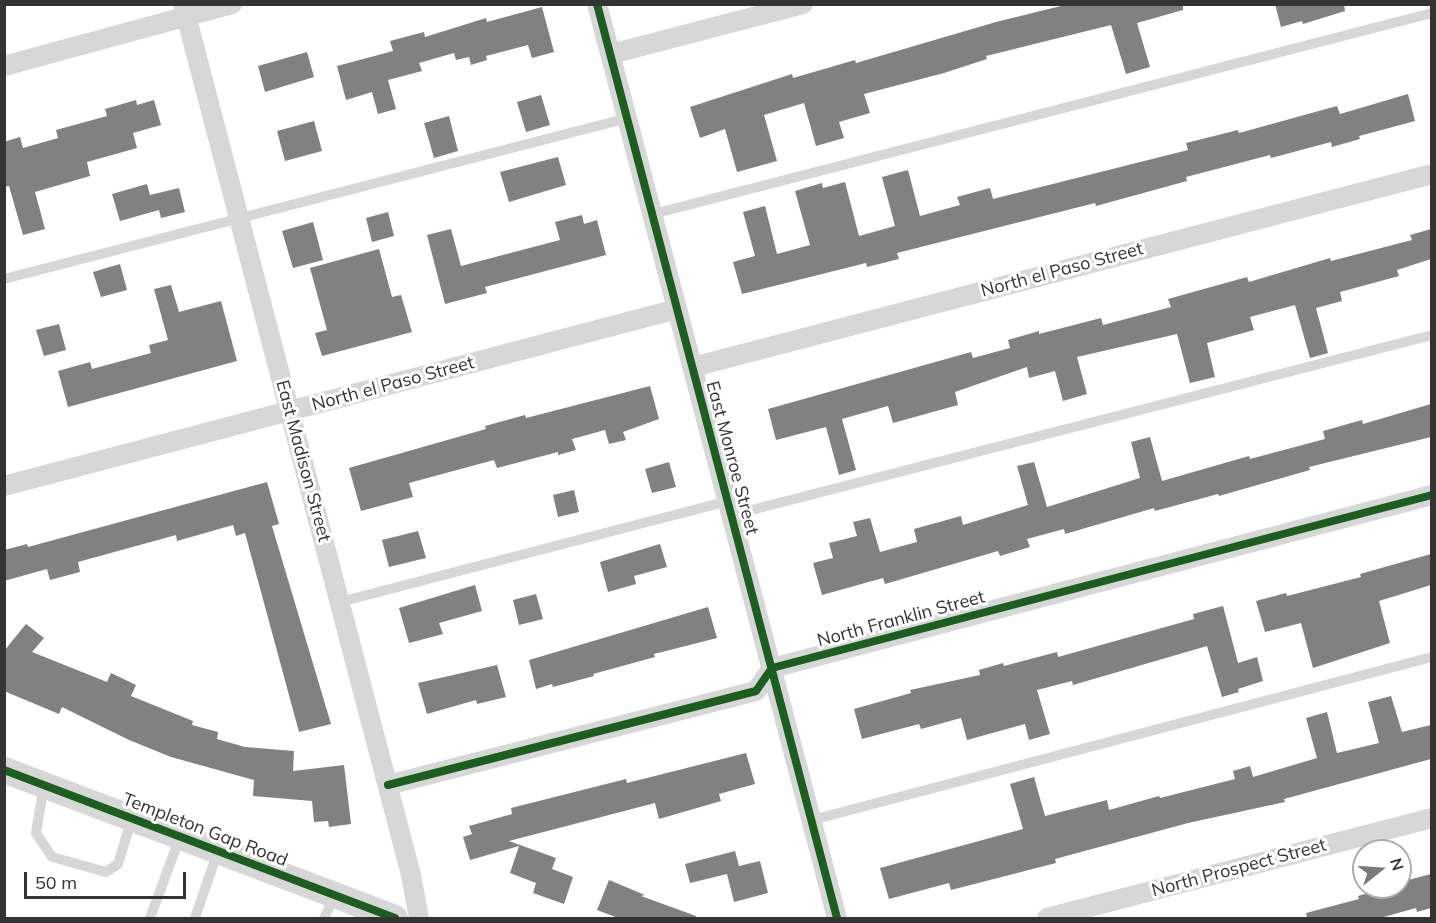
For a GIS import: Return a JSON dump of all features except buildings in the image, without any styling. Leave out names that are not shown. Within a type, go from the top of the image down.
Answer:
[{"type":"street","points":[[4,66],[185,10],[232,4]]},
{"type":"street","name":"East Monroe Street","points":[[597,4],[837,918]]},
{"type":"street","points":[[611,54],[803,4]]},
{"type":"street","name":"East Madison Street","points":[[185,10],[388,785],[415,890],[419,918]]},
{"type":"street","name":"North el Paso Street","points":[[693,367],[1431,174]]},
{"type":"street","name":"North el Paso Street","points":[[4,486],[678,309]]},
{"type":"street","name":"North Franklin Street","points":[[772,669],[1431,495]]},
{"type":"street","points":[[388,785],[756,691],[772,669]]},
{"type":"street","name":"Templeton Gap Road","points":[[4,770],[395,918]]},
{"type":"street","name":"North Prospect Street","points":[[1047,918],[1431,818]]},
{"type":"lane","points":[[653,214],[1431,13]]},
{"type":"lane","points":[[4,279],[628,118]]},
{"type":"lane","points":[[340,602],[1431,335]]},
{"type":"lane","points":[[812,820],[1431,657]]},
{"type":"lane","points":[[44,785],[36,833],[52,857],[106,872],[118,864],[132,818]]},
{"type":"lane","points":[[150,918],[180,837]]},
{"type":"lane","points":[[195,918],[218,851]]},
{"type":"lane","points":[[324,918],[335,896]]},
{"type":"cycle path","points":[[597,4],[837,918]]},
{"type":"cycle path","points":[[388,785],[756,691],[772,668],[1432,495]]},
{"type":"cycle path","points":[[4,770],[395,918]]}]
